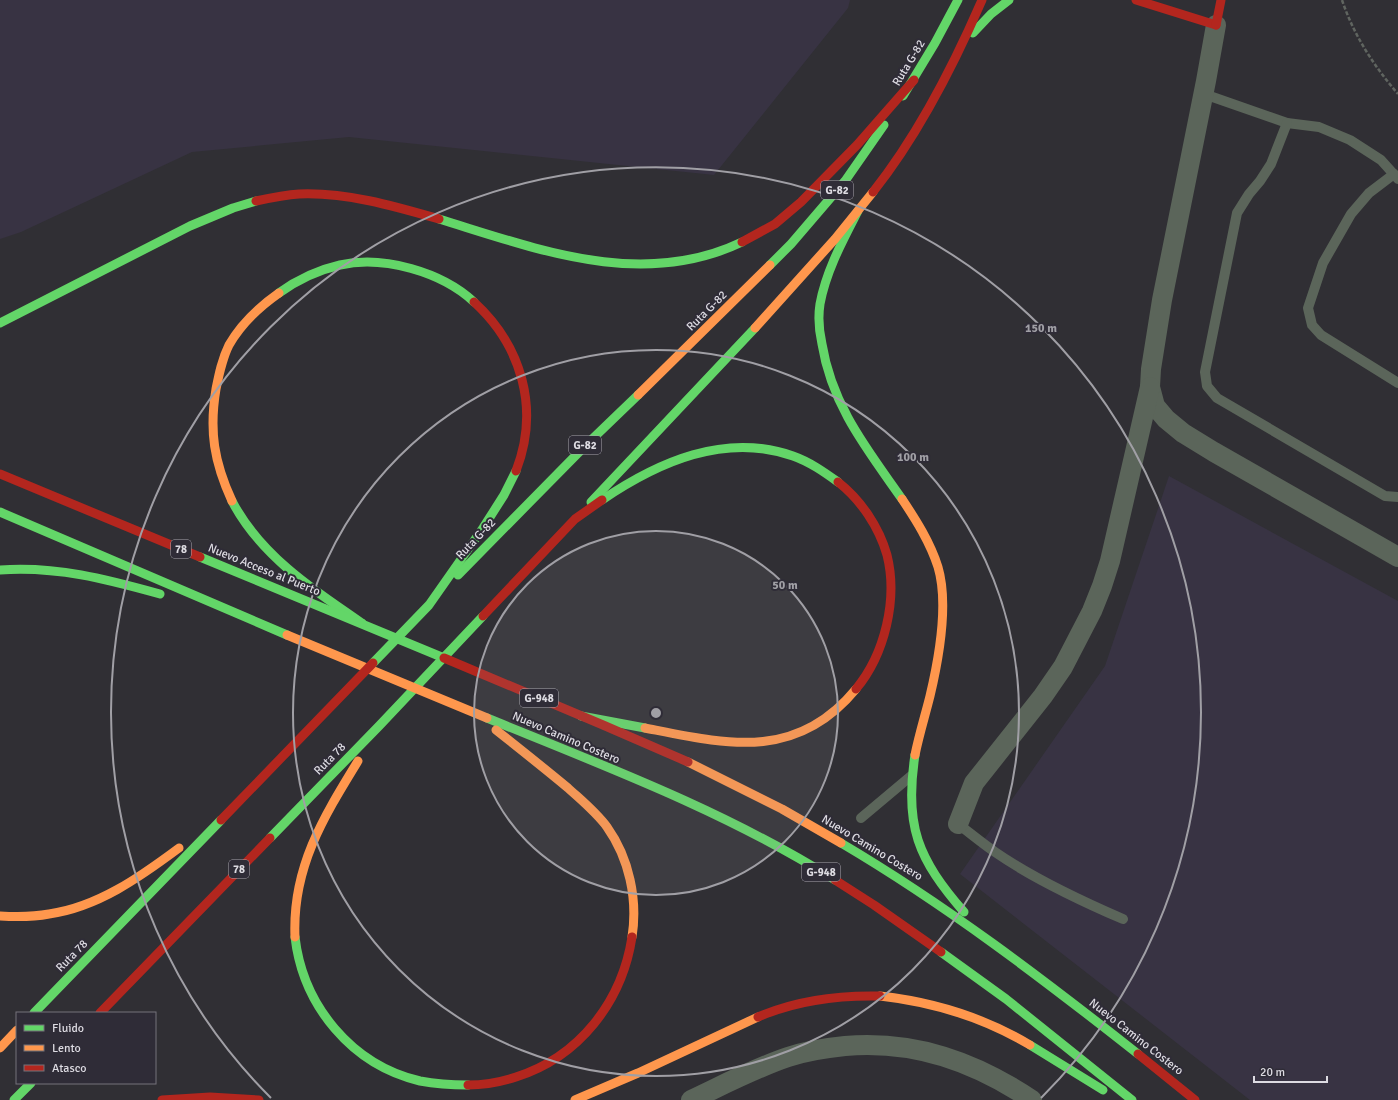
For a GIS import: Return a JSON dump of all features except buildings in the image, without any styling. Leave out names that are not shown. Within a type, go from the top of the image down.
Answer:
[{"type":"main road","name":"Ruta G-82","points":[[429,605],[585,446],[791,244],[845,181],[868,149],[914,80],[958,0]]},
{"type":"main road","name":"G-82","points":[[575,519],[742,343],[826,250],[858,211],[888,171],[916,129],[962,44],[982,0]]},
{"type":"main road","points":[[962,44],[991,14],[1009,0]]},
{"type":"main road","points":[[1136,0],[1216,24],[1221,0]]},
{"type":"main road","points":[[0,323],[154,245],[219,214],[249,202],[276,196],[301,194],[323,195],[390,206],[514,243],[570,257],[600,262],[651,265],[693,260],[732,246],[778,222],[800,204],[848,156],[869,134],[914,80]]},
{"type":"main road","points":[[858,211],[837,254],[827,280],[820,305],[820,332],[827,373],[836,398],[857,435],[918,524],[936,562],[941,581],[943,612],[942,636],[940,657],[919,737],[912,775],[910,802],[912,818],[915,834],[923,854],[946,891],[994,943]]},
{"type":"main road","points":[[362,623],[312,589],[267,549],[247,526],[237,511],[227,489],[219,468],[213,444],[211,417],[217,384],[226,353],[239,331],[255,312],[276,294],[301,279],[328,268],[352,263],[380,264],[409,267],[434,275],[457,288],[476,302],[490,317],[512,350],[520,372],[525,392],[526,416],[525,436],[521,457],[501,500],[429,605]]},
{"type":"main road","points":[[575,519],[610,494],[646,473],[684,457],[713,449],[743,447],[765,449],[787,454],[807,462],[829,473],[847,488],[863,506],[876,526],[886,550],[890,572],[890,594],[886,628],[882,647],[872,668],[842,705],[823,720],[800,733],[781,739],[759,743],[740,742],[693,737],[581,716]]},
{"type":"main road","name":"Nuevo Acceso al Puerto","points":[[0,474],[497,680]]},
{"type":"main road","points":[[0,512],[248,620],[471,712],[530,756],[585,803],[606,825],[615,840],[628,872],[634,912],[628,958],[622,978],[614,998],[589,1031],[559,1057],[524,1075],[489,1085],[457,1086],[439,1085],[402,1075],[385,1068],[367,1058],[341,1036],[330,1024],[318,1008],[303,977],[296,945],[294,924],[300,876],[308,854],[336,797],[379,726]]},
{"type":"main road","name":"Ruta 78","points":[[101,1012],[379,726],[575,519]]},
{"type":"main road","points":[[0,570],[39,568],[74,572],[165,595]]},
{"type":"main road","points":[[188,602],[248,620]]},
{"type":"main road","name":"Ruta 78","points":[[35,1012],[429,605]]},
{"type":"main road","name":"Nuevo Camino Costero","points":[[497,680],[674,756],[824,832],[937,902],[994,943],[1105,1028],[1195,1100]]},
{"type":"main road","name":"Nuevo Camino Costero","points":[[471,712],[600,764],[676,798],[753,834],[807,864],[861,897],[963,966],[1040,1025],[1132,1100]]},
{"type":"main road","points":[[0,916],[17,918],[40,917],[62,913],[84,906],[103,897],[137,879],[166,858],[200,832],[252,787]]},
{"type":"main road","points":[[575,1100],[647,1070],[763,1014],[798,1003],[865,994],[888,996],[932,1004],[953,1009],[968,1015],[1011,1035],[1120,1100]]},
{"type":"main road","points":[[0,1048],[16,1031]]},
{"type":"main road","points":[[14,1100],[30,1084]]},
{"type":"main road","points":[[162,1100],[220,1097],[259,1100]]},
{"type":"street","points":[[958,824],[974,783],[1043,696],[1063,667],[1092,612],[1110,561],[1150,387],[1150,369],[1162,300],[1204,94],[1216,24]]},
{"type":"street","points":[[1150,387],[1155,406],[1166,419],[1183,433],[1398,557]]},
{"type":"street","points":[[692,1100],[752,1071],[789,1056],[823,1048],[864,1044],[902,1046],[932,1052],[968,1064],[997,1078],[1032,1100]]},
{"type":"lane","points":[[1204,94],[1287,123],[1319,127],[1350,140],[1381,160],[1396,177],[1369,193],[1351,214],[1323,263],[1308,308],[1312,325],[1321,335],[1398,382]]},
{"type":"lane","points":[[1287,123],[1271,164],[1237,214],[1205,372],[1207,386],[1217,398],[1386,496],[1398,497]]},
{"type":"lane","points":[[861,818],[912,775]]},
{"type":"lane","points":[[958,824],[995,852],[1024,870],[1088,904],[1123,919]]},
{"type":"path","points":[[1342,0],[1356,35],[1368,56],[1398,94]]},
{"type":"shaded area","points":[[0,0],[850,0],[848,8],[714,175],[349,137],[192,152],[21,232],[0,239]]},
{"type":"shaded area","points":[[1169,476],[1398,601],[1398,1100],[1250,1100],[960,874],[1105,666]]},
{"type":"traffic: fast","points":[[903,96],[935,43],[958,0]]},
{"type":"traffic: fast","points":[[973,33],[991,14],[1009,0]]},
{"type":"traffic: fast","points":[[770,265],[791,244],[845,181],[884,125]]},
{"type":"traffic: fast","points":[[0,323],[190,226],[233,208],[256,201]]},
{"type":"traffic: fast","points":[[858,211],[826,280],[819,309],[820,334],[827,366],[842,407],[864,444],[902,499]]},
{"type":"traffic: fast","points":[[439,219],[552,252],[590,260],[628,264],[666,263],[704,256],[742,242]]},
{"type":"traffic: fast","points":[[279,293],[300,280],[324,270],[357,262],[375,262],[393,264],[429,274],[461,291],[474,302]]},
{"type":"traffic: fast","points":[[591,502],[755,328]]},
{"type":"traffic: fast","points":[[458,575],[585,446],[638,395]]},
{"type":"traffic: fast","points":[[602,500],[623,486],[669,463],[717,449],[742,447],[768,449],[799,458],[838,482]]},
{"type":"traffic: fast","points":[[373,663],[429,605],[483,528],[504,495],[516,471]]},
{"type":"traffic: fast","points":[[232,501],[257,538],[273,555],[289,570],[325,598],[362,623]]},
{"type":"traffic: fast","points":[[0,512],[287,635]]},
{"type":"traffic: fast","points":[[200,557],[444,658]]},
{"type":"traffic: fast","points":[[0,570],[21,569],[61,572],[120,583],[160,594]]},
{"type":"traffic: fast","points":[[270,838],[483,616]]},
{"type":"traffic: fast","points":[[581,716],[645,728]]},
{"type":"traffic: fast","points":[[487,718],[620,772],[709,812],[794,855],[835,880]]},
{"type":"traffic: fast","points":[[915,755],[912,780],[912,802],[918,840],[925,858],[935,875],[964,912]]},
{"type":"traffic: fast","points":[[35,1012],[221,820]]},
{"type":"traffic: fast","points":[[841,843],[956,917],[1066,998],[1138,1054]]},
{"type":"traffic: fast","points":[[295,937],[300,962],[308,986],[320,1009],[335,1029],[353,1047],[373,1061],[395,1073],[426,1082],[468,1085]]},
{"type":"traffic: fast","points":[[941,952],[1006,999],[1132,1100]]},
{"type":"traffic: fast","points":[[1030,1045],[1103,1090]]},
{"type":"traffic: fast","points":[[14,1100],[30,1084]]},
{"type":"traffic: slow","points":[[755,328],[835,239],[873,192]]},
{"type":"traffic: slow","points":[[638,395],[770,265]]},
{"type":"traffic: slow","points":[[232,501],[217,459],[213,433],[214,404],[218,378],[224,356],[239,330],[251,316],[279,293]]},
{"type":"traffic: slow","points":[[902,499],[922,532],[935,558],[943,597],[942,631],[937,665],[915,755]]},
{"type":"traffic: slow","points":[[287,635],[487,718]]},
{"type":"traffic: slow","points":[[645,728],[704,739],[732,742],[758,742],[784,738],[809,728],[833,712],[856,689]]},
{"type":"traffic: slow","points":[[496,730],[568,788],[593,811],[615,839],[626,865],[633,894],[634,923],[632,937]]},
{"type":"traffic: slow","points":[[295,937],[295,912],[304,866],[312,844],[322,824],[358,761]]},
{"type":"traffic: slow","points":[[688,762],[782,809],[841,843]]},
{"type":"traffic: slow","points":[[0,916],[43,915],[84,905],[101,898],[134,880],[179,848]]},
{"type":"traffic: slow","points":[[880,996],[920,1002],[958,1012],[994,1026],[1030,1045]]},
{"type":"traffic: slow","points":[[575,1100],[638,1073],[758,1017]]},
{"type":"traffic: slow","points":[[0,1048],[16,1031]]},
{"type":"traffic: jam","points":[[873,192],[890,170],[934,99],[947,75],[982,0]]},
{"type":"traffic: jam","points":[[1136,0],[1216,25]]},
{"type":"traffic: jam","points":[[1216,25],[1221,0]]},
{"type":"traffic: jam","points":[[742,242],[775,224],[801,202],[857,145],[914,80]]},
{"type":"traffic: jam","points":[[256,201],[299,194],[334,195],[370,201],[439,219]]},
{"type":"traffic: jam","points":[[474,302],[491,319],[504,338],[515,358],[522,380],[526,402],[526,425],[523,448],[516,471]]},
{"type":"traffic: jam","points":[[0,474],[200,557]]},
{"type":"traffic: jam","points":[[838,482],[862,506],[874,524],[884,545],[890,572],[890,608],[881,643],[875,659],[856,689]]},
{"type":"traffic: jam","points":[[483,616],[575,519],[602,500]]},
{"type":"traffic: jam","points":[[444,658],[688,762]]},
{"type":"traffic: jam","points":[[221,820],[373,663]]},
{"type":"traffic: jam","points":[[101,1012],[270,838]]},
{"type":"traffic: jam","points":[[835,880],[874,905],[941,952]]},
{"type":"traffic: jam","points":[[468,1085],[492,1083],[516,1077],[539,1068],[559,1056],[578,1041],[594,1024],[608,1005],[619,983],[627,961],[632,937]]},
{"type":"traffic: jam","points":[[758,1017],[788,1006],[818,1000],[849,996],[880,996]]},
{"type":"traffic: jam","points":[[1138,1054],[1195,1100]]},
{"type":"traffic: jam","points":[[162,1100],[210,1097],[259,1100]]}]
